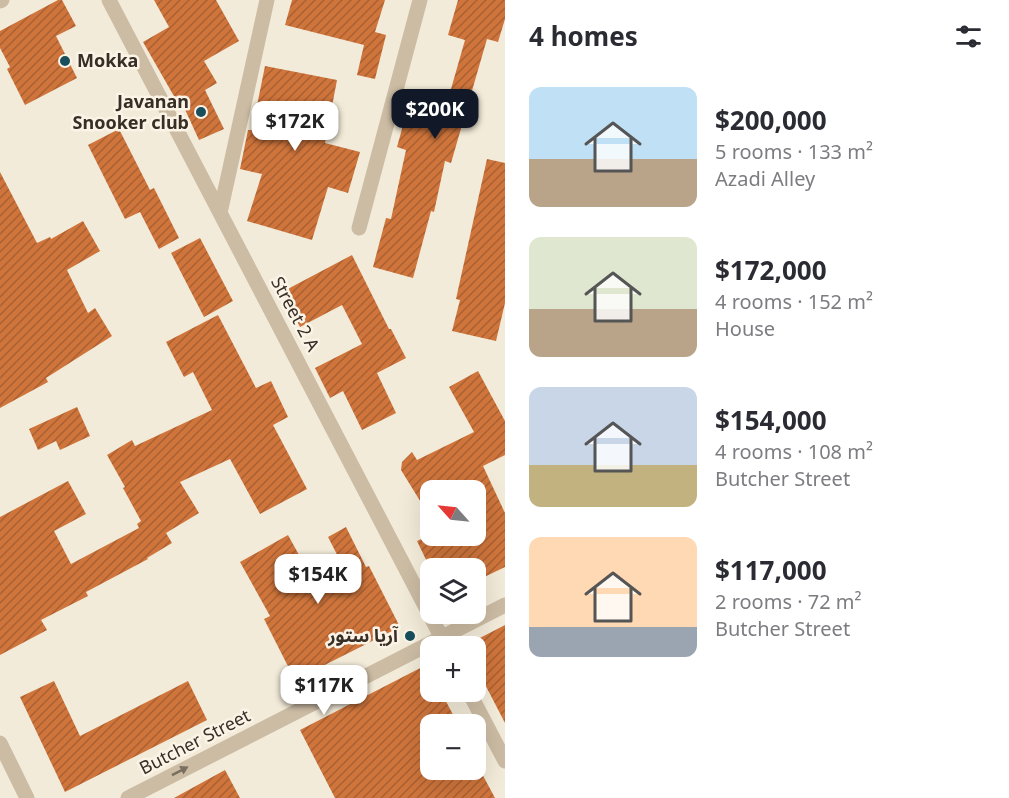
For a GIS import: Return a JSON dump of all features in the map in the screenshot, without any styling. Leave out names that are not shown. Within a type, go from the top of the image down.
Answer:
[{"type":"street","name":"Street 2 A","points":[[109,0],[440,636]]},
{"type":"street","points":[[220,213],[267,0]]},
{"type":"street","points":[[359,228],[420,0]]},
{"type":"street","name":"Butcher Street","points":[[453,636],[505,605]]},
{"type":"street","name":"Butcher Street","points":[[128,798],[420,653]]},
{"type":"street","points":[[474,702],[505,761]]},
{"type":"street","points":[[0,743],[27,798]]},
{"type":"building","points":[[62,0],[76,26],[56,36],[77,78],[25,105],[7,69],[10,67],[0,48],[0,31]]},
{"type":"building","points":[[154,0],[216,0],[239,41],[204,61],[217,83],[205,90],[224,129],[199,140],[182,103],[179,105],[143,42],[169,27]]},
{"type":"building","points":[[292,0],[385,0],[375,32],[386,35],[375,79],[357,75],[364,45],[285,25]]},
{"type":"building","points":[[458,0],[505,0],[505,19],[498,42],[487,39],[451,163],[445,161],[434,212],[431,211],[413,278],[373,267],[386,218],[391,219],[406,150],[397,147],[410,100],[445,110],[465,40],[448,35]]},
{"type":"building","points":[[265,66],[337,80],[325,143],[360,152],[348,193],[328,187],[312,240],[247,221],[262,174],[240,169],[248,130],[252,130]]},
{"type":"building","points":[[119,129],[150,190],[154,188],[179,238],[159,249],[140,212],[125,219],[88,145]]},
{"type":"building","points":[[487,159],[505,163],[505,303],[496,341],[452,331],[460,300],[456,299]]},
{"type":"building","points":[[0,172],[37,243],[50,237],[51,239],[83,221],[100,251],[67,270],[88,313],[95,308],[112,336],[46,378],[48,382],[0,408]]},
{"type":"building","points":[[200,238],[233,301],[204,317],[171,253]]},
{"type":"building","points":[[352,255],[406,358],[377,373],[396,413],[362,430],[343,391],[330,398],[315,368],[362,344],[342,305],[300,327],[282,292]]},
{"type":"building","points":[[218,315],[256,388],[271,381],[288,417],[273,425],[307,489],[260,514],[230,459],[180,482],[199,513],[166,533],[172,543],[148,559],[86,592],[88,596],[41,620],[47,630],[0,655],[0,517],[68,481],[86,514],[54,531],[71,564],[139,528],[137,524],[141,521],[107,455],[132,440],[135,446],[212,410],[193,372],[184,377],[166,342]]},
{"type":"building","points":[[478,371],[505,421],[505,455],[483,466],[505,513],[505,567],[486,576],[486,558],[425,558],[417,541],[420,540],[420,546],[486,546],[486,480],[420,480],[420,501],[401,470],[402,462],[412,452],[417,460],[474,432],[449,387]]},
{"type":"building","points":[[77,407],[90,436],[60,450],[56,441],[38,450],[29,429]]},
{"type":"building","points":[[346,527],[400,627],[295,680],[264,619],[270,616],[240,562],[288,535],[319,591],[348,576],[328,537]]},
{"type":"building","points":[[505,625],[505,723],[486,686],[486,636],[484,636]]},
{"type":"building","points":[[420,668],[420,702],[446,702],[453,714],[420,714],[420,780],[485,780],[495,798],[335,798],[300,730]]},
{"type":"building","points":[[54,681],[80,736],[188,681],[207,720],[65,792],[20,697]]},
{"type":"building","points":[[225,770],[240,798],[174,798]]},
{"type":"place","name":"Mokka","points":[[65,61]]},
{"type":"place","name":"Javanan Snooker club","points":[[201,112]]},
{"type":"place","name":"آریا ستور","points":[[410,636]]}]
